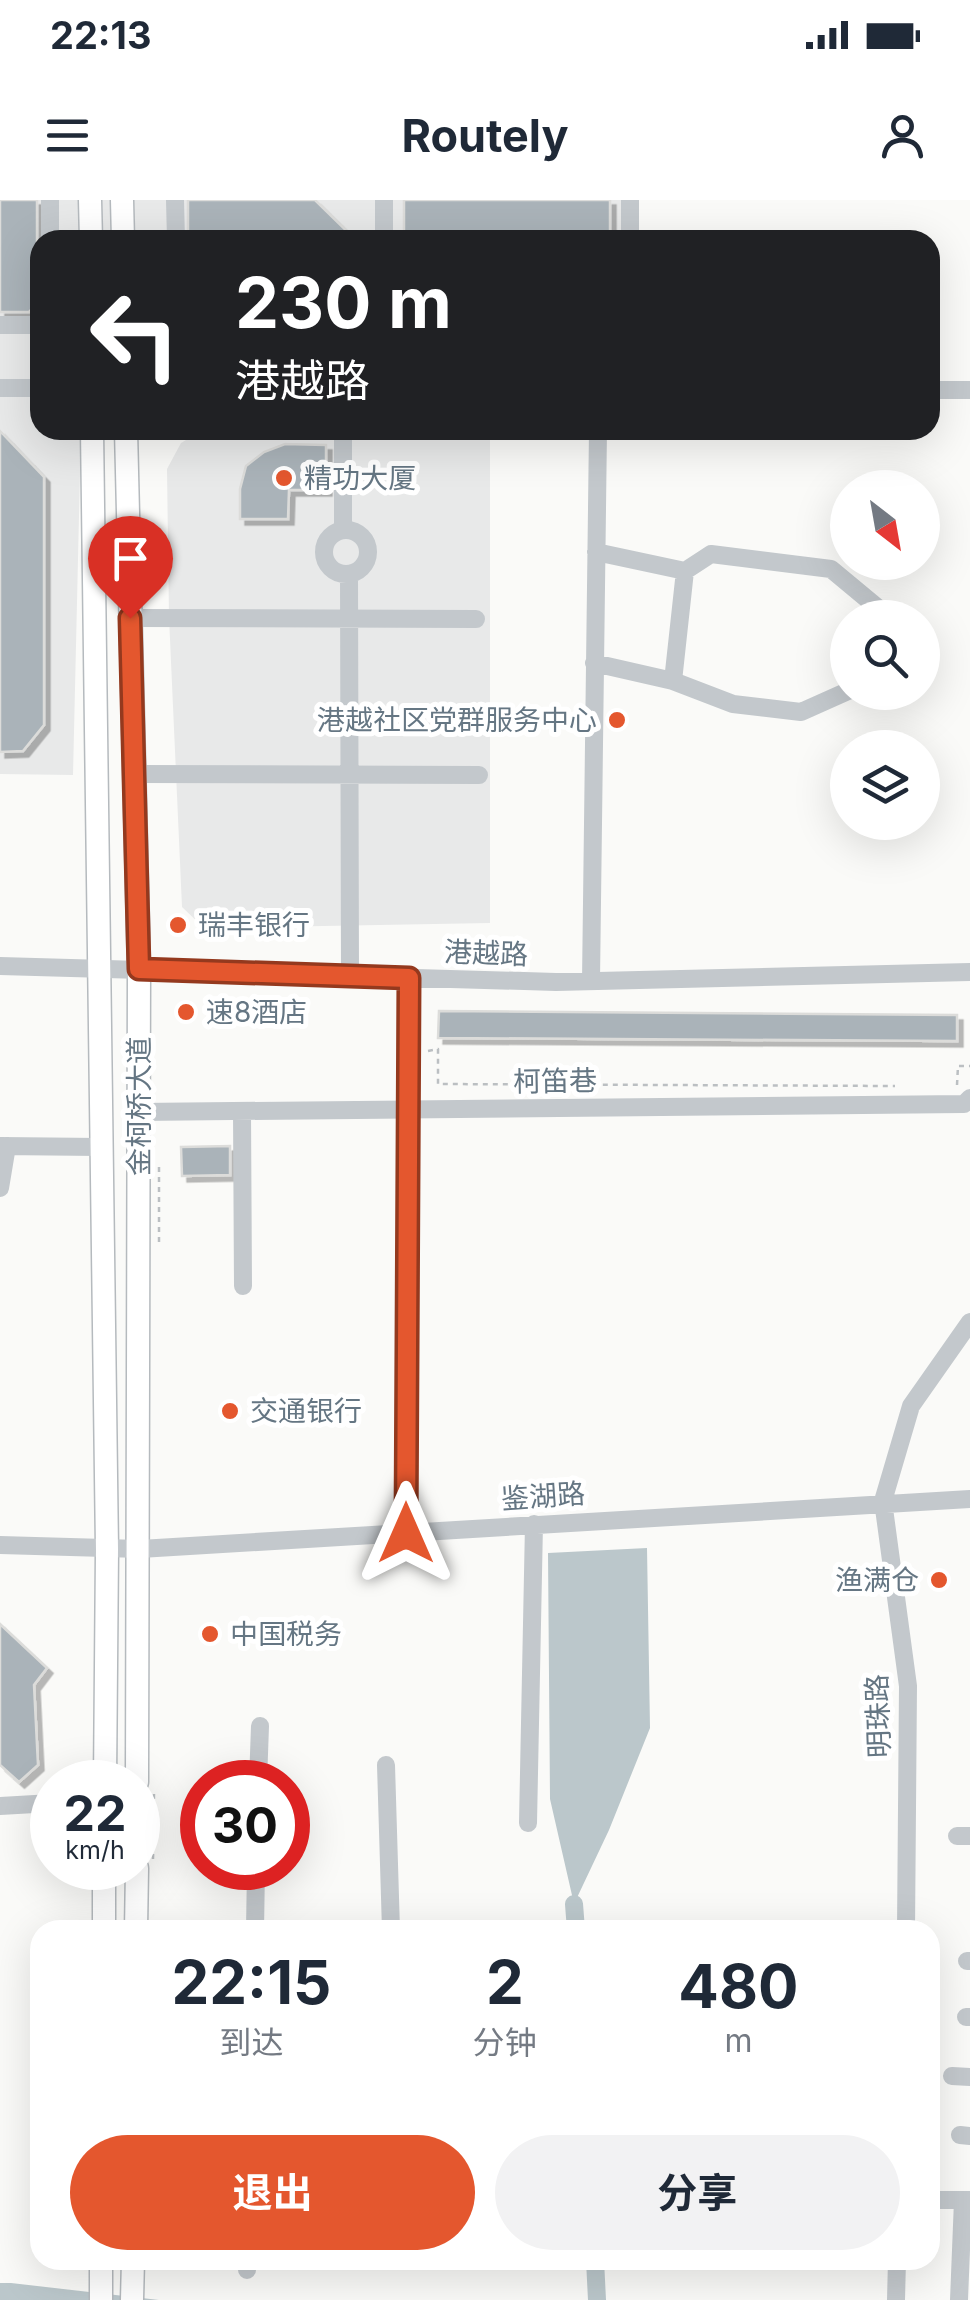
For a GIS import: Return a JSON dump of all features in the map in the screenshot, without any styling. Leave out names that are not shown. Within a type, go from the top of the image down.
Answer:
[{"type":"main road","points":[[90,200],[90,230]]},
{"type":"main road","points":[[122,200],[123,230]]},
{"type":"main road","name":"金柯桥大道","points":[[92,440],[107,1550],[105,1760]]},
{"type":"main road","name":"金柯桥大道","points":[[126,440],[139,969],[138,1760]]},
{"type":"main road","points":[[104,1890],[104,1920]]},
{"type":"main road","points":[[136,1890],[136,1920]]},
{"type":"main road","points":[[101,2270],[101,2300]]},
{"type":"main road","points":[[132,2300],[133,2270]]},
{"type":"street","points":[[50,200],[50,230]]},
{"type":"street","points":[[176,200],[176,230]]},
{"type":"street","points":[[384,200],[384,230]]},
{"type":"street","points":[[630,200],[630,230]]},
{"type":"street","points":[[0,325],[30,325]]},
{"type":"street","points":[[0,388],[30,388]]},
{"type":"street","points":[[940,390],[970,390]]},
{"type":"street","points":[[342,440],[343,529]]},
{"type":"street","points":[[590,981],[598,440]]},
{"type":"street","points":[[343,529],[360,534],[370,550],[365,567],[349,576],[332,571],[322,556],[327,538],[343,529]]},
{"type":"street","points":[[596,552],[684,572],[711,554],[832,568],[869,600]]},
{"type":"street","points":[[673,681],[684,572]]},
{"type":"street","points":[[349,576],[350,976]]},
{"type":"street","points":[[130,618],[476,619]]},
{"type":"street","points":[[594,663],[673,681],[733,704],[801,712],[830,699]]},
{"type":"street","points":[[134,774],[479,775]]},
{"type":"street","name":"港越路","points":[[0,966],[590,981],[970,972]]},
{"type":"street","points":[[406,1533],[409,978]]},
{"type":"street","name":"柯笛巷","points":[[139,1112],[964,1104],[963,1092]]},
{"type":"street","points":[[242,1112],[243,1286]]},
{"type":"street","points":[[0,1188],[3,1146],[100,1148]]},
{"type":"street","points":[[883,1502],[910,1406],[970,1322]]},
{"type":"street","name":"鉴湖路","points":[[0,1545],[140,1549],[970,1498]]},
{"type":"street","name":"明珠路","points":[[883,1502],[908,1686],[906,1920]]},
{"type":"street","points":[[528,1823],[534,1524]]},
{"type":"street","points":[[259,1760],[260,1726]]},
{"type":"street","points":[[386,1764],[391,1920]]},
{"type":"street","points":[[0,1806],[30,1804]]},
{"type":"street","points":[[255,1920],[256,1890]]},
{"type":"street","points":[[940,2200],[967,2200],[959,2300]]},
{"type":"street","points":[[896,2300],[897,2270]]},
{"type":"path","points":[[438,1050],[438,1084],[896,1086]]},
{"type":"path","points":[[963,1092],[958,1066],[970,1066]]},
{"type":"shaded area","points":[[0,200],[628,200],[628,230],[30,230],[30,440],[81,440],[73,775],[0,774]]},
{"type":"shaded area","points":[[490,440],[490,923],[204,928],[182,907],[169,617],[167,469],[181,443]]},
{"type":"shaded area","points":[[647,1548],[650,1728],[574,1904],[550,1799],[548,1553]]},
{"type":"shaded area","points":[[0,2283],[11,2283],[159,2300],[0,2300]]},
{"type":"building","points":[[0,200],[37,200],[37,230],[30,230],[30,311],[0,312]]},
{"type":"building","points":[[188,200],[315,200],[346,230],[188,230]]},
{"type":"building","points":[[404,200],[610,200],[610,230],[404,230]]},
{"type":"building","points":[[0,431],[44,477],[44,725],[23,751],[0,752]]},
{"type":"building","name":"精功大厦","points":[[285,444],[326,445],[326,490],[289,490],[288,519],[240,519],[240,489],[246,466],[264,452]]},
{"type":"building","points":[[439,1011],[957,1015],[957,1041],[438,1038]]},
{"type":"building","points":[[230,1146],[230,1175],[182,1176],[181,1147]]},
{"type":"building","points":[[0,1624],[47,1668],[34,1685],[38,1760],[30,1760],[30,1772],[19,1782],[0,1765]]},
{"type":"waterway","points":[[574,1904],[575,1920]]},
{"type":"waterway","points":[[596,2270],[597,2300]]},
{"type":"place","name":"精功大厦","points":[[284,478]]},
{"type":"place","name":"港越社区党群服务中心","points":[[617,720]]},
{"type":"place","name":"瑞丰银行","points":[[178,925]]},
{"type":"place","name":"速8酒店","points":[[186,1012]]},
{"type":"place","name":"交通银行","points":[[230,1411]]},
{"type":"place","name":"渔满仓","points":[[939,1580]]},
{"type":"place","name":"中国税务","points":[[210,1634]]},
{"type":"route","points":[[130,618],[139,969],[409,978],[406,1533]]}]
